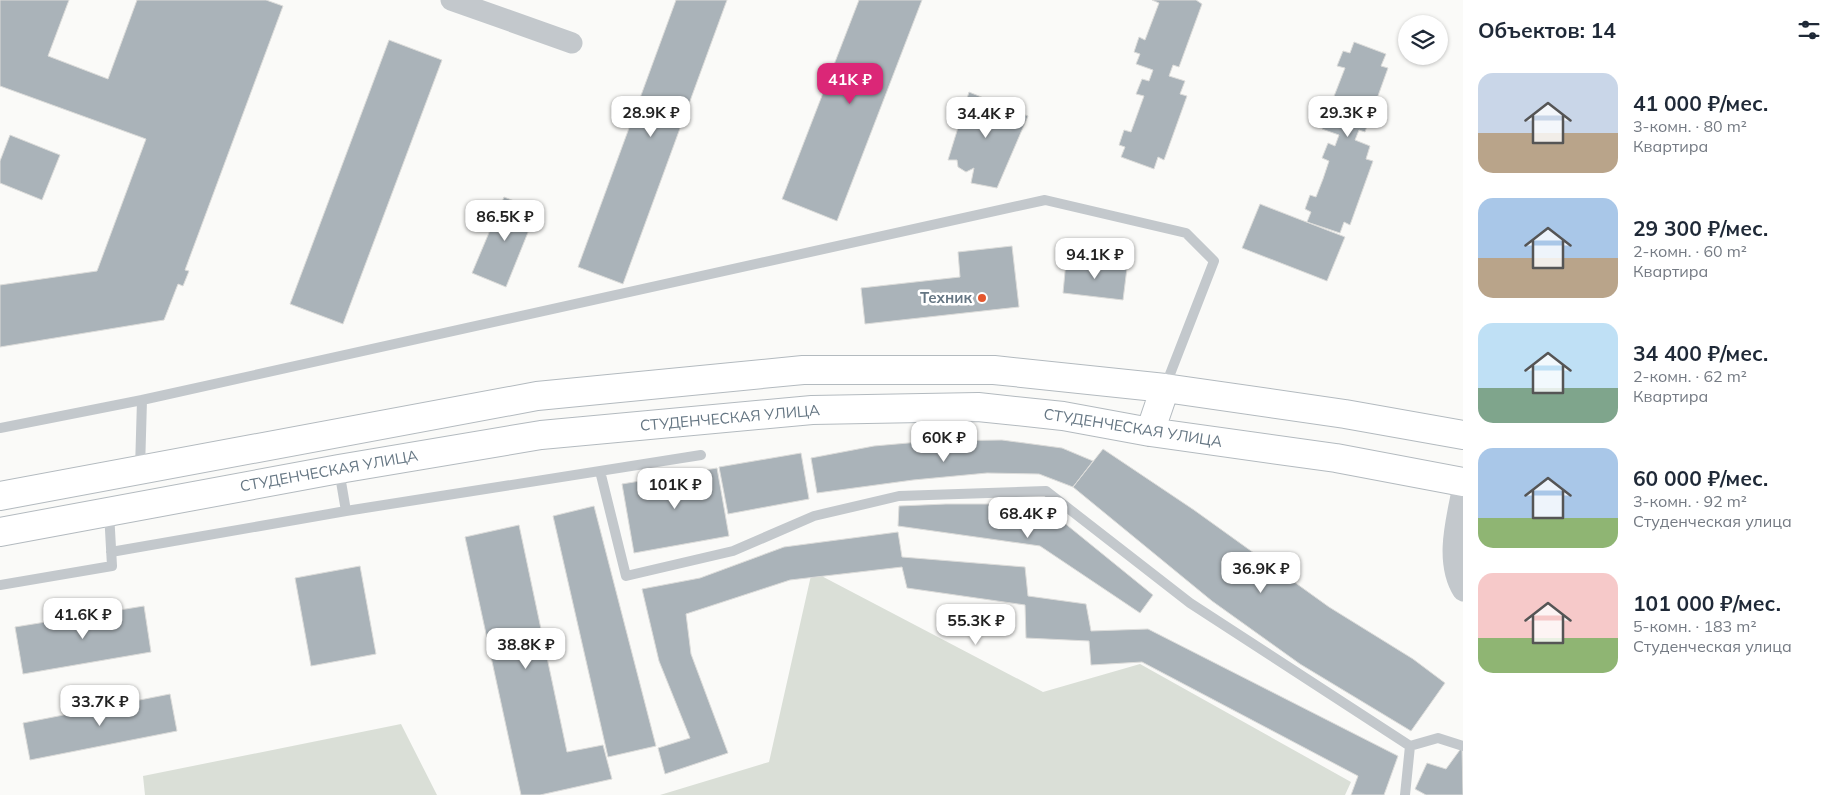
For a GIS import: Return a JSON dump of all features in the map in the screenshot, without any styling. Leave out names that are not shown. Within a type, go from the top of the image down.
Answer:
[{"type":"main road","points":[[0,496],[537,396],[802,370],[994,370],[1165,388],[1345,414],[1463,435]]},
{"type":"main road","points":[[1150,432],[1165,388]]},
{"type":"main road","name":"СТУДЕНЧЕСКАЯ УЛИЦА","points":[[0,532],[339,469],[541,435],[812,410],[978,407],[1063,416],[1150,432],[1336,458],[1463,484]]},
{"type":"street","points":[[451,0],[572,43]]},
{"type":"street","points":[[1463,484],[1452,544],[1459,585],[1463,591]]},
{"type":"lane","points":[[0,428],[142,400],[1045,200],[1186,233],[1214,260],[1165,388]]},
{"type":"lane","points":[[140,470],[142,400]]},
{"type":"lane","points":[[111,552],[346,511],[701,455]]},
{"type":"lane","points":[[339,469],[346,511]]},
{"type":"lane","points":[[600,471],[626,576],[733,551],[814,516],[899,496],[1046,491],[1190,603],[1410,746],[1438,738],[1463,746]]},
{"type":"lane","points":[[0,586],[112,566],[109,511]]},
{"type":"lane","points":[[1405,795],[1410,746]]},
{"type":"shaded area","points":[[812,571],[1043,692],[1140,664],[1351,782],[1345,795],[660,795],[769,762]]},
{"type":"shaded area","points":[[401,724],[437,795],[145,795],[143,776]]},
{"type":"building","points":[[0,0],[69,0],[48,56],[108,79],[137,0],[266,0],[283,6],[185,270],[189,271],[183,286],[178,284],[164,320],[0,347],[0,285],[97,271],[146,139],[0,86]]},
{"type":"building","points":[[676,0],[727,0],[623,284],[578,267]]},
{"type":"building","points":[[859,0],[922,0],[837,221],[782,199]]},
{"type":"building","points":[[1152,0],[1196,0],[1202,4],[1179,67],[1173,65],[1169,76],[1185,81],[1180,94],[1187,96],[1164,160],[1158,157],[1154,169],[1121,157],[1125,147],[1119,145],[1124,130],[1131,132],[1144,96],[1136,94],[1142,79],[1149,81],[1153,70],[1136,64],[1140,54],[1134,52],[1139,37],[1145,40],[1159,3]]},
{"type":"building","points":[[389,40],[442,60],[343,324],[290,304]]},
{"type":"building","points":[[1354,42],[1386,54],[1381,66],[1388,68],[1365,132],[1359,130],[1355,140],[1370,146],[1366,159],[1373,161],[1350,225],[1344,222],[1340,233],[1307,222],[1311,212],[1305,209],[1310,195],[1316,197],[1323,179],[1329,161],[1322,158],[1328,143],[1335,146],[1339,135],[1322,129],[1326,119],[1320,117],[1325,102],[1331,104],[1345,68],[1337,66],[1343,51],[1350,53]]},
{"type":"building","points":[[969,92],[1028,116],[997,188],[971,183],[974,168],[966,172],[958,167],[957,160],[948,160]]},
{"type":"building","points":[[10,135],[60,155],[42,200],[0,183],[0,161]]},
{"type":"building","points":[[504,197],[537,210],[506,287],[472,273]]},
{"type":"building","points":[[1260,204],[1345,237],[1327,281],[1242,248]]},
{"type":"building","points":[[1012,246],[1019,307],[865,324],[861,288],[960,277],[958,252]]},
{"type":"building","points":[[1066,261],[1127,268],[1123,300],[1063,293]]},
{"type":"building","points":[[1002,440],[1062,448],[1093,461],[1073,487],[1039,474],[987,473],[913,480],[817,493],[811,458],[874,446],[931,441]]},
{"type":"building","points":[[1103,449],[1194,510],[1329,607],[1413,659],[1445,683],[1411,731],[1300,664],[1212,601],[1073,487]]},
{"type":"building","points":[[801,453],[809,499],[728,514],[719,467]]},
{"type":"building","points":[[717,468],[729,536],[634,553],[622,484]]},
{"type":"building","points":[[1041,504],[1153,595],[1140,613],[1040,546],[898,526],[899,506]]},
{"type":"building","points":[[594,506],[656,746],[608,757],[553,516]]},
{"type":"building","points":[[519,525],[567,752],[603,745],[612,779],[540,795],[521,795],[465,537]]},
{"type":"building","points":[[898,532],[902,557],[1025,567],[1028,596],[1086,604],[1091,631],[1148,629],[1398,756],[1384,795],[1351,795],[1358,776],[1142,662],[1091,665],[1089,641],[1026,638],[1025,605],[907,588],[902,567],[790,580],[686,614],[691,654],[728,753],[665,774],[658,748],[690,738],[659,661],[642,589],[700,578],[784,547]]},
{"type":"building","points":[[360,566],[376,654],[311,666],[295,578]]},
{"type":"building","points":[[144,606],[151,652],[23,674],[15,627]]},
{"type":"building","points":[[170,694],[177,731],[30,760],[23,723]]},
{"type":"building","points":[[1462,747],[1463,795],[1426,795],[1415,789],[1427,763],[1446,769]]},
{"type":"place","name":"Техник","points":[[982,298]]}]
